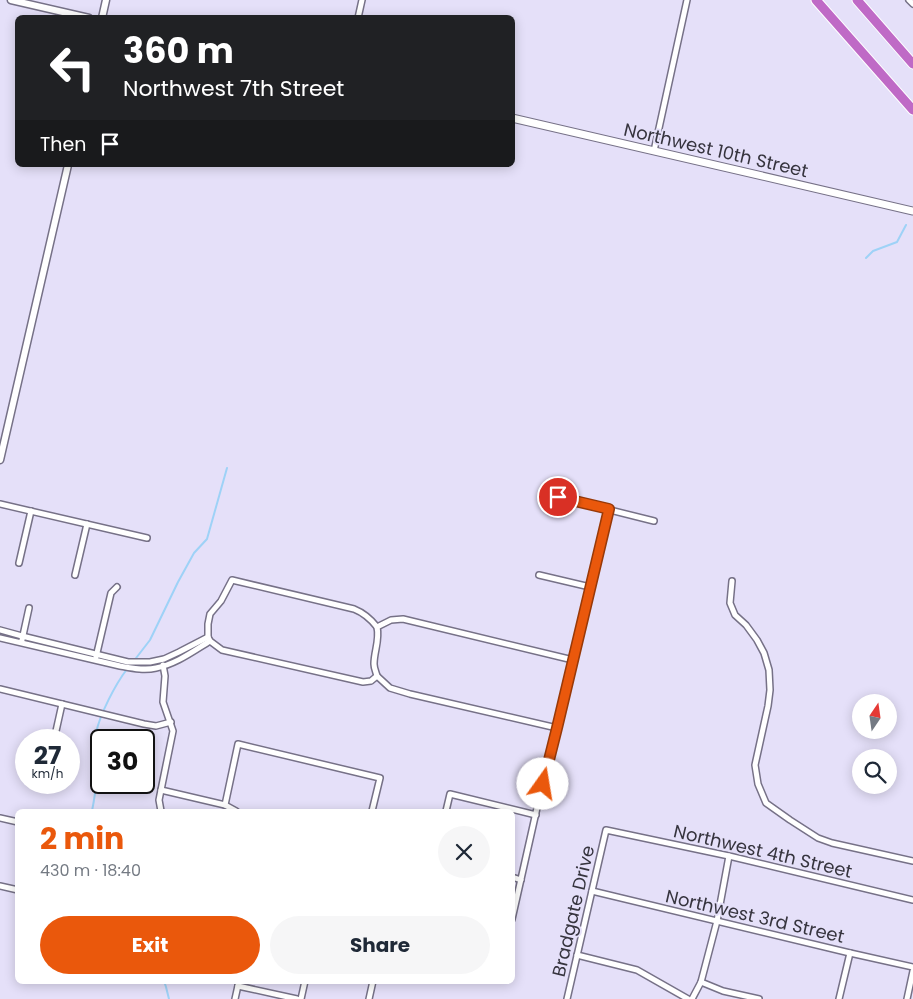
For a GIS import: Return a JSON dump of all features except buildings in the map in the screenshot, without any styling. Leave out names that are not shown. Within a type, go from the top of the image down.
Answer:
[{"type":"highway","points":[[816,0],[913,110]]},
{"type":"highway","points":[[857,0],[913,64]]},
{"type":"main road","name":"Northwest 10th Street","points":[[515,119],[913,211]]},
{"type":"street","points":[[12,0],[76,15]]},
{"type":"street","points":[[103,15],[106,0]]},
{"type":"street","points":[[359,15],[362,0]]},
{"type":"street","points":[[654,151],[687,0]]},
{"type":"street","points":[[909,0],[913,4]]},
{"type":"street","points":[[0,460],[68,167]]},
{"type":"street","points":[[558,497],[654,521]]},
{"type":"street","points":[[0,504],[147,538]]},
{"type":"street","points":[[515,907],[546,768],[609,509]]},
{"type":"street","points":[[19,563],[31,511]]},
{"type":"street","points":[[75,575],[87,524]]},
{"type":"street","points":[[540,575],[590,587]]},
{"type":"street","points":[[377,676],[370,681],[362,682],[222,650],[209,639],[208,624],[210,614],[221,601],[232,580],[354,609],[364,613],[376,627],[378,642],[374,666],[377,676],[390,688],[557,728]]},
{"type":"street","points":[[732,581],[730,603],[735,614],[757,640],[764,653],[768,670],[770,690],[768,706],[755,765],[758,784],[766,803],[818,838],[832,843],[913,861]]},
{"type":"street","points":[[96,657],[111,593],[117,587]]},
{"type":"street","points":[[21,643],[29,608]]},
{"type":"street","points":[[376,627],[391,620],[403,619],[573,660]]},
{"type":"street","points":[[0,630],[139,669],[155,669],[177,662],[209,639]]},
{"type":"street","points":[[0,638],[128,662],[160,660],[209,639]]},
{"type":"street","points":[[160,660],[165,676],[163,702],[173,731],[159,800],[161,809]]},
{"type":"street","points":[[0,689],[150,725],[156,726],[171,722]]},
{"type":"street","points":[[56,729],[62,704]]},
{"type":"street","points":[[225,805],[238,744],[380,778],[372,809]]},
{"type":"street","points":[[161,790],[225,805],[232,809]]},
{"type":"street","points":[[446,809],[450,794],[511,809]]},
{"type":"street","points":[[515,810],[536,815]]},
{"type":"street","points":[[0,818],[15,821]]},
{"type":"street","name":"Northwest 4th Street","points":[[606,830],[729,856],[913,900]]},
{"type":"street","name":"Bradgate Drive","points":[[567,999],[606,830]]},
{"type":"street","points":[[692,999],[701,982],[717,921],[729,856]]},
{"type":"street","points":[[515,879],[522,880]]},
{"type":"street","points":[[0,886],[15,889]]},
{"type":"street","name":"Northwest 3rd Street","points":[[592,892],[913,967]]},
{"type":"street","points":[[839,999],[850,953]]},
{"type":"street","points":[[577,954],[637,970],[688,999]]},
{"type":"street","points":[[907,999],[913,971]]},
{"type":"street","points":[[701,982],[723,991],[759,999]]},
{"type":"street","points":[[235,999],[238,984],[297,999]]},
{"type":"street","points":[[301,999],[304,984]]},
{"type":"street","points":[[368,999],[372,984]]},
{"type":"waterway","points":[[866,258],[873,251],[897,242],[906,225]]},
{"type":"waterway","points":[[133,662],[150,640],[194,553],[207,539],[227,468]]},
{"type":"waterway","points":[[92,809],[96,784],[96,733],[108,700],[127,669]]},
{"type":"waterway","points":[[165,984],[169,999]]},
{"type":"route","points":[[543,784],[609,509],[558,497]]}]
